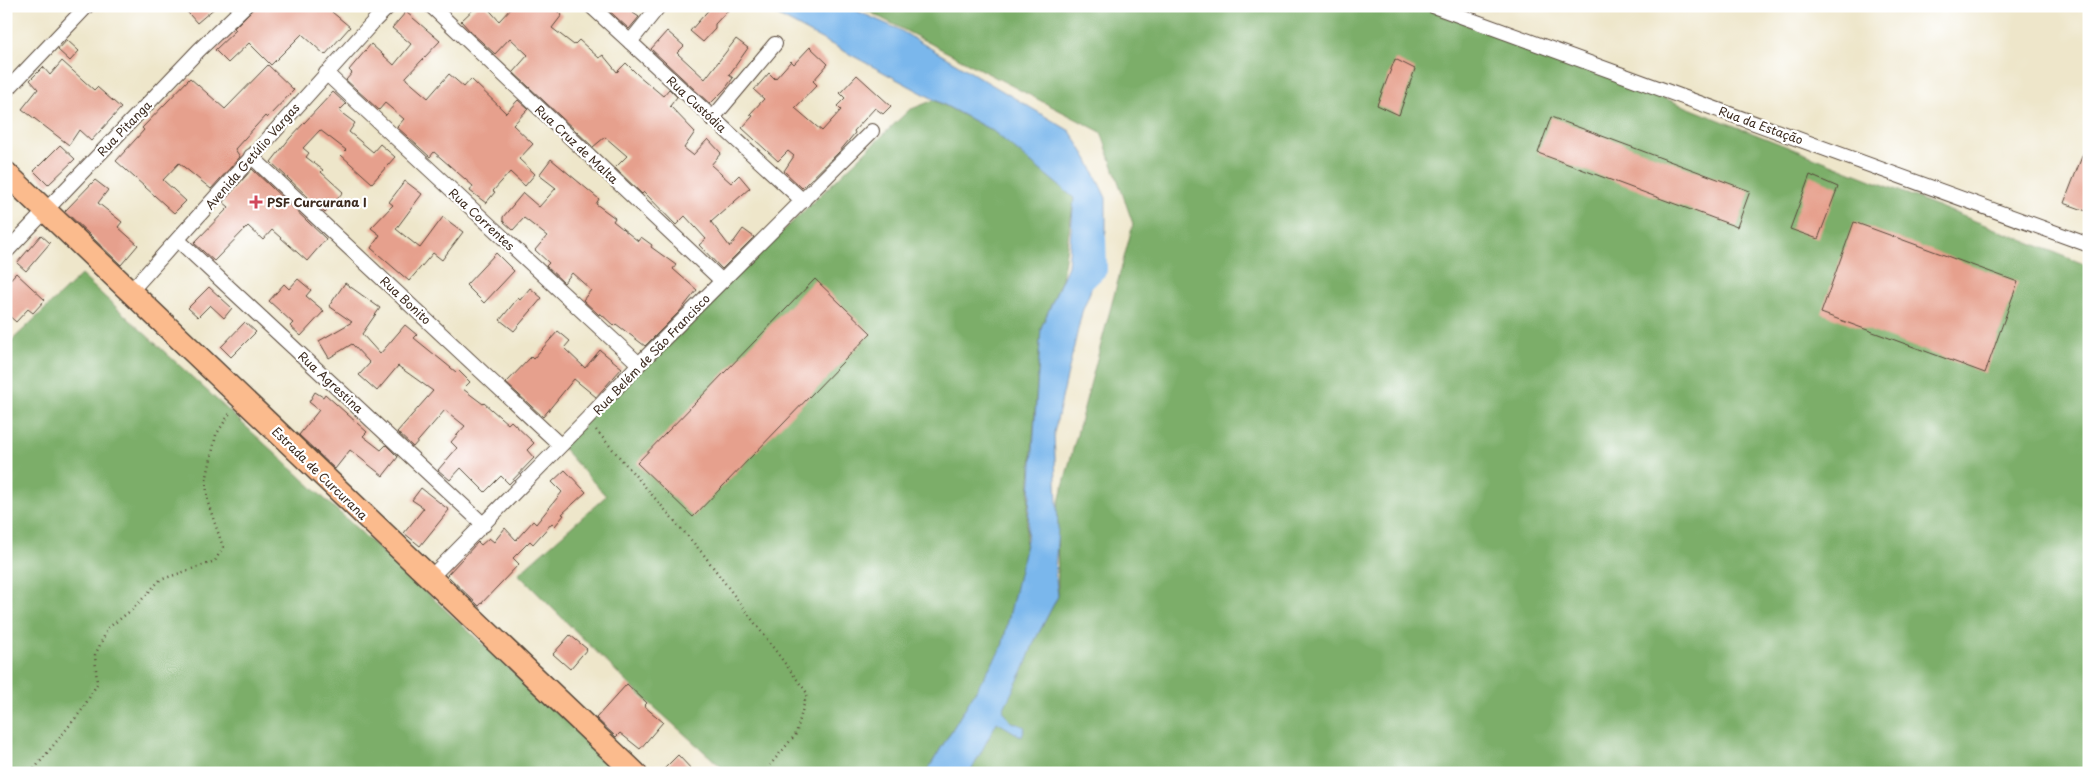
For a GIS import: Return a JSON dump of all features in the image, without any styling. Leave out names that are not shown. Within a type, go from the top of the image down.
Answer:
[{"type":"main road","name":"Estrada de Curcurana","points":[[6,173],[635,773]]},
{"type":"street","points":[[6,91],[87,6]]},
{"type":"street","name":"Rua Pitanga","points":[[6,252],[199,50],[244,6]]},
{"type":"street","name":"Avenida Getúlio Vargas","points":[[130,292],[326,73],[375,13],[389,6]]},
{"type":"street","name":"Rua Cruz de Malta","points":[[431,6],[722,281]]},
{"type":"street","name":"Rua Custódia","points":[[591,6],[803,201]]},
{"type":"street","points":[[630,42],[659,6]]},
{"type":"street","name":"Rua da Estação","points":[[1433,6],[2089,245]]},
{"type":"street","points":[[712,119],[775,44]]},
{"type":"street","name":"Rua Correntes","points":[[326,73],[639,364]]},
{"type":"street","name":"Rua Belém de São Francisco","points":[[430,578],[484,525],[560,445],[587,420],[639,364],[872,131]]},
{"type":"street","name":"Rua Bonito","points":[[251,156],[560,445]]},
{"type":"street","name":"Rua Agrestina","points":[[178,240],[484,525]]},
{"type":"path","points":[[31,773],[82,710],[97,684],[95,655],[108,628],[133,609],[160,580],[215,561],[222,547],[208,502],[206,482],[216,435],[240,397]]},
{"type":"path","points":[[587,420],[704,555],[807,693],[796,734],[770,765]]},
{"type":"green space","points":[[858,6],[1431,6],[2089,266],[2089,773],[966,773],[1058,596],[1057,509],[1133,224],[1101,132]]},
{"type":"green space","points":[[934,100],[993,131],[1074,198],[1062,279],[1041,328],[1025,549],[1002,647],[926,773],[728,773],[635,690],[518,574],[606,496],[560,445],[909,110]]},
{"type":"green space","points":[[81,275],[623,773],[6,773],[6,346]]},
{"type":"water","points":[[760,6],[846,6],[898,29],[1070,131],[1088,160],[1106,198],[1106,231],[1090,292],[1082,312],[1054,433],[1058,527],[1055,571],[1058,596],[1034,642],[1025,666],[1003,710],[1010,721],[1025,727],[1022,737],[997,722],[970,773],[926,773],[1002,647],[1027,540],[1041,328],[1068,266],[1074,198],[993,131]]},
{"type":"building","points":[[182,6],[217,6],[197,23]]},
{"type":"building","points":[[256,6],[335,6],[332,12],[350,27],[325,55],[302,34],[271,65],[249,43],[228,63],[215,50],[236,30],[234,28]]},
{"type":"building","points":[[477,6],[486,6],[499,21],[513,6],[551,6],[562,15],[552,28],[574,45],[579,40],[599,58],[603,55],[617,72],[626,63],[663,96],[669,89],[677,97],[670,106],[695,132],[684,148],[693,155],[708,139],[721,153],[711,165],[731,183],[739,175],[750,188],[711,222],[730,247],[743,229],[754,237],[722,269],[699,245],[706,239],[685,216],[676,225],[644,192],[642,194],[615,168],[627,156],[605,137],[593,147],[513,72],[528,55],[510,38],[495,54],[471,32],[461,21]]},
{"type":"building","points":[[604,6],[639,6],[633,13],[639,17],[629,29]]},
{"type":"building","points":[[712,6],[732,6],[715,24],[715,29],[703,42],[690,31]]},
{"type":"building","points":[[406,12],[440,41],[406,77],[428,98],[449,74],[464,87],[471,79],[506,113],[518,100],[528,109],[513,125],[533,144],[519,159],[535,174],[525,186],[510,172],[493,191],[495,192],[486,203],[470,191],[473,186],[434,152],[430,157],[397,127],[404,119],[385,103],[379,110],[346,80],[352,73],[349,70],[371,44],[394,65],[411,44],[392,28]]},
{"type":"building","points":[[667,31],[684,46],[677,53],[705,79],[736,39],[748,48],[729,75],[733,78],[710,104],[651,49]]},
{"type":"building","points":[[67,40],[79,51],[70,61],[58,50]]},
{"type":"building","points":[[810,47],[828,64],[813,81],[817,85],[795,108],[822,131],[841,110],[837,106],[845,98],[840,93],[857,75],[891,106],[883,114],[875,108],[854,131],[855,133],[839,152],[802,188],[784,171],[794,156],[788,151],[778,161],[742,128],[753,116],[750,114],[764,99],[754,90],[769,73],[775,79],[791,61],[794,64]]},
{"type":"building","points":[[1395,59],[1415,69],[1399,115],[1377,105]]},
{"type":"building","points":[[62,61],[94,90],[97,87],[121,108],[91,141],[79,130],[69,145],[22,109],[38,89],[30,80],[43,67],[50,75]]},
{"type":"building","points":[[268,65],[294,90],[267,118],[265,116],[235,149],[240,157],[211,189],[179,163],[163,180],[186,201],[174,213],[116,161],[144,130],[142,128],[190,78],[225,109]]},
{"type":"building","points":[[333,92],[346,104],[339,111],[355,123],[349,132],[373,152],[380,144],[395,157],[372,183],[341,155],[346,150],[320,130],[303,148],[309,153],[306,157],[323,170],[321,172],[343,192],[325,213],[271,162],[290,138]]},
{"type":"building","points":[[1551,117],[1750,191],[1737,227],[1538,153]]},
{"type":"building","points":[[2089,141],[2089,212],[2064,203]]},
{"type":"building","points":[[60,145],[75,159],[48,185],[34,171]]},
{"type":"building","points":[[551,159],[599,199],[596,204],[615,218],[613,221],[638,241],[641,237],[652,245],[651,247],[676,265],[673,269],[697,290],[680,311],[645,346],[616,324],[614,326],[600,313],[599,315],[583,300],[591,290],[572,273],[564,283],[546,266],[549,263],[535,250],[547,236],[524,218],[513,230],[503,221],[503,217],[523,193],[539,207],[556,188],[539,175]]},
{"type":"building","points":[[252,169],[326,239],[307,261],[272,230],[263,240],[248,226],[214,261],[194,243],[229,207],[223,202]]},
{"type":"building","points":[[1810,175],[1838,187],[1818,239],[1790,229]]},
{"type":"building","points":[[95,180],[108,190],[98,203],[122,222],[118,227],[138,245],[121,265],[65,211]]},
{"type":"building","points":[[405,181],[422,194],[396,229],[420,248],[443,217],[463,232],[442,260],[433,253],[409,281],[371,248],[380,235],[371,228],[393,205],[389,202]]},
{"type":"building","points":[[1854,222],[2018,282],[1985,373],[1821,313]]},
{"type":"building","points":[[41,235],[50,243],[26,271],[17,263]]},
{"type":"building","points":[[496,253],[514,271],[484,303],[466,285]]},
{"type":"building","points":[[16,273],[45,300],[33,313],[28,309],[16,322],[6,313],[6,284]]},
{"type":"building","points":[[298,279],[311,290],[306,296],[324,311],[301,336],[290,326],[293,323],[269,301],[284,284],[289,289]]},
{"type":"building","points":[[815,279],[871,333],[693,517],[637,463]]},
{"type":"building","points":[[345,283],[380,308],[362,334],[380,354],[405,325],[417,335],[414,338],[456,372],[458,370],[470,382],[463,389],[484,403],[508,424],[511,421],[534,443],[527,450],[534,458],[509,484],[501,476],[485,492],[461,468],[450,480],[438,470],[457,448],[451,442],[465,426],[445,410],[413,447],[397,432],[433,391],[398,366],[377,391],[359,375],[370,363],[352,344],[329,358],[319,341],[352,322],[329,306]]},
{"type":"building","points":[[209,287],[232,308],[224,318],[210,305],[198,317],[188,308]]},
{"type":"building","points":[[530,288],[542,298],[514,331],[500,320],[518,298],[520,300]]},
{"type":"building","points":[[245,322],[256,332],[231,357],[221,347]]},
{"type":"building","points":[[558,331],[570,341],[564,348],[585,368],[600,350],[622,368],[596,397],[574,379],[543,417],[506,383],[531,357],[533,359]]},
{"type":"building","points":[[315,392],[323,397],[325,394],[367,432],[363,436],[381,450],[386,445],[398,457],[383,476],[350,450],[335,469],[299,435],[319,410],[309,402]]},
{"type":"building","points":[[565,470],[586,492],[562,514],[564,515],[555,526],[552,523],[533,544],[530,541],[513,558],[519,564],[479,606],[447,575],[478,542],[481,545],[489,538],[494,542],[505,528],[516,540],[533,521],[536,524],[562,492],[552,482]]},
{"type":"building","points":[[421,488],[449,510],[420,546],[404,533],[424,508],[412,500]]},
{"type":"building","points":[[570,635],[587,649],[570,669],[553,654]]},
{"type":"building","points":[[627,684],[647,703],[644,706],[663,722],[640,749],[620,733],[616,737],[596,718]]},
{"type":"building","points":[[678,755],[695,773],[660,773]]},
{"type":"waterway","points":[[1078,290],[1099,270],[1098,238]]},
{"type":"place","name":"PSF Curcurana I","points":[[256,202]]}]
